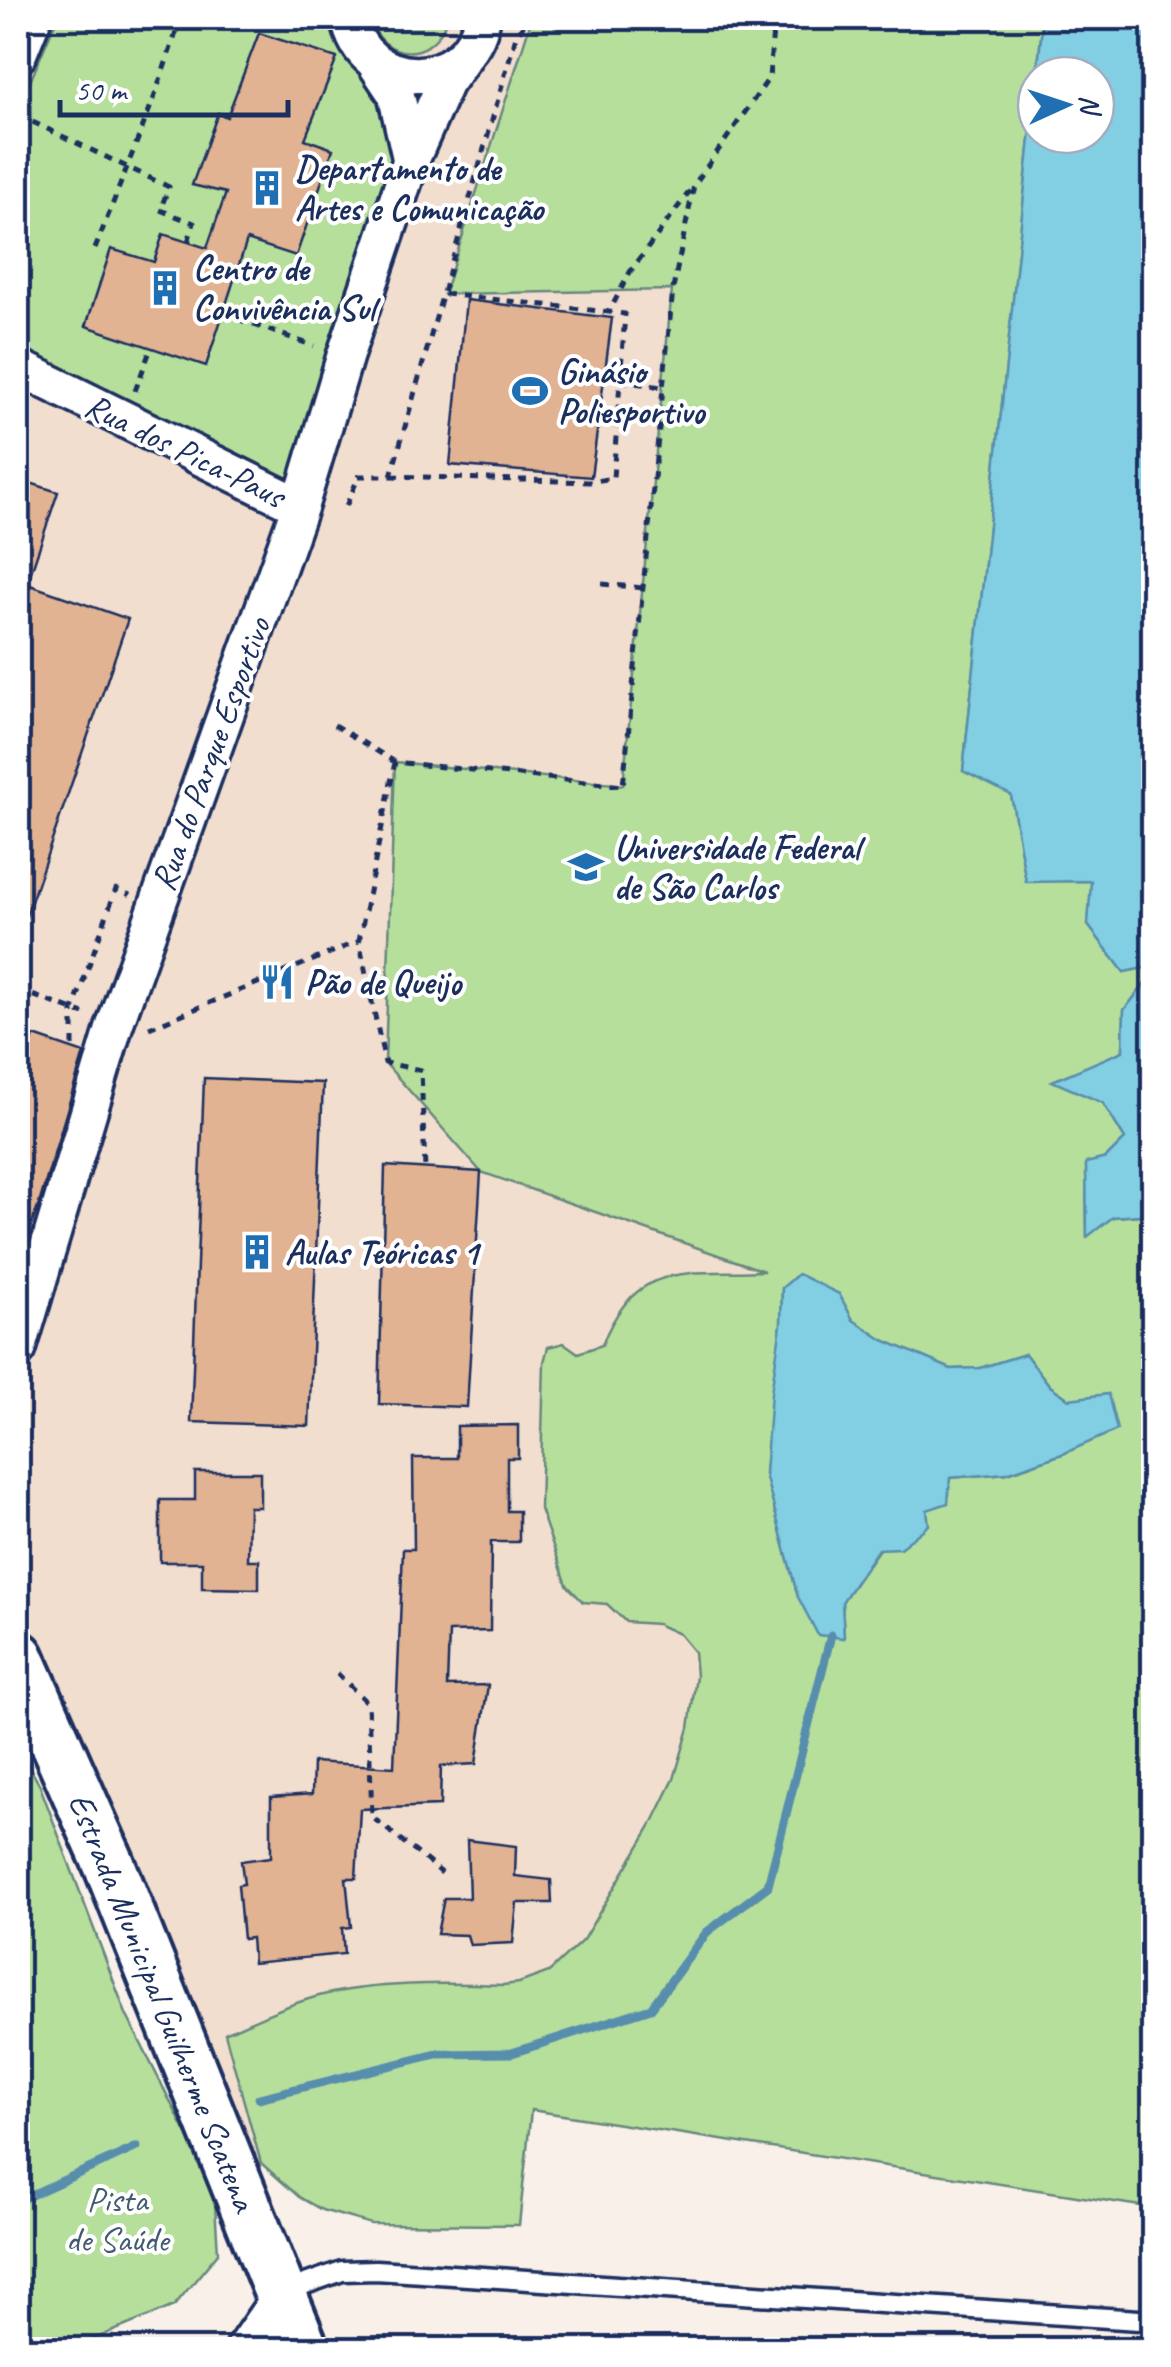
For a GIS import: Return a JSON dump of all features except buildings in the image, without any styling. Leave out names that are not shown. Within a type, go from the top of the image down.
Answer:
[{"type":"main road","name":"Estrada Municipal Guilherme Scatena","points":[[18,1658],[109,1864],[303,2350]]},
{"type":"street","points":[[18,55],[33,18]]},
{"type":"street","points":[[349,18],[360,46],[396,94],[411,160]]},
{"type":"street","name":"Rua do Parque Esportivo","points":[[18,1349],[112,1035],[300,506],[411,160],[445,83],[476,38],[482,18]]},
{"type":"street","points":[[374,61],[391,71],[420,75],[449,67],[465,54]]},
{"type":"street","name":"Rua dos Pica-Paus","points":[[18,367],[300,506]]},
{"type":"street","points":[[242,2350],[282,2292]]},
{"type":"lane","points":[[282,2292],[342,2271],[376,2270],[1154,2321]]},
{"type":"path","points":[[96,249],[181,18]]},
{"type":"path","points":[[391,476],[516,36],[528,18]]},
{"type":"path","points":[[609,312],[630,272],[769,78],[774,18]]},
{"type":"path","points":[[18,114],[169,188],[160,210],[194,223],[188,242]]},
{"type":"path","points":[[334,725],[395,762],[622,786],[672,289],[694,186]]},
{"type":"path","points":[[346,506],[359,476],[589,482],[613,478],[625,314],[444,294]]},
{"type":"path","points":[[222,314],[345,356]]},
{"type":"path","points":[[124,422],[151,348]]},
{"type":"path","points":[[620,381],[663,388]]},
{"type":"path","points":[[602,584],[642,588]]},
{"type":"path","points":[[395,762],[359,941],[384,1063],[421,1070],[425,1168]]},
{"type":"path","points":[[73,1050],[73,1010],[116,889],[156,904]]},
{"type":"path","points":[[18,990],[73,1010],[112,1035],[359,941]]},
{"type":"path","points":[[338,1673],[368,1704],[372,1816],[442,1873]]},
{"type":"shaded area","name":"Universidade Federal de São Carlos","points":[[18,18],[1153,18],[1153,2208],[531,2110],[519,2225],[397,2225],[346,2218],[299,2197],[261,2163],[210,2054],[18,1599]]},
{"type":"green space","points":[[57,18],[321,18],[342,26],[407,148],[294,496],[18,346],[18,110]]},
{"type":"green space","points":[[369,18],[447,18],[431,43],[408,51],[385,43]]},
{"type":"green space","points":[[532,18],[1043,18],[1039,55],[1016,55],[1016,155],[1028,155],[963,771],[1011,794],[1026,881],[1092,881],[1088,925],[1124,972],[1153,966],[1153,974],[1124,1010],[1123,1051],[1093,1065],[1103,1103],[1125,1139],[1106,1158],[1086,1164],[1087,1235],[1113,1217],[1153,1214],[1153,2208],[531,2110],[519,2225],[371,2224],[322,2210],[299,2197],[261,2163],[225,2033],[295,2004],[340,1991],[410,1984],[503,1985],[549,1972],[583,1940],[651,1826],[674,1779],[689,1728],[696,1676],[694,1652],[679,1634],[657,1624],[626,1622],[607,1604],[583,1602],[567,1585],[540,1509],[544,1362],[548,1347],[564,1343],[578,1353],[602,1345],[615,1317],[648,1284],[689,1273],[764,1271],[481,1172],[385,1063],[395,762],[623,785],[672,290],[444,294]],"holes":[[[797,1275],[839,1294],[853,1320],[883,1340],[951,1369],[980,1368],[1025,1354],[1050,1386],[1069,1399],[1065,1453],[1008,1473],[949,1478],[927,1510],[879,1549],[842,1602],[844,1637],[831,1635],[798,1597],[765,1474],[782,1288]]]},
{"type":"green space","name":"Pista de Saúde","points":[[18,1746],[40,1786],[126,2014],[214,2188],[218,2253],[174,2306],[70,2349],[18,2349]]},
{"type":"water","points":[[1043,18],[1153,18],[1154,966],[1124,972],[1088,925],[1091,881],[1026,882],[1011,795],[963,771],[1028,155],[1116,155],[1116,55],[1039,55]]},
{"type":"water","points":[[1153,974],[1153,1214],[1113,1217],[1087,1237],[1086,1163],[1106,1158],[1125,1139],[1103,1103],[1052,1081],[1123,1051],[1124,1010]]},
{"type":"water","points":[[798,1274],[839,1294],[853,1320],[883,1340],[951,1369],[980,1368],[1025,1354],[1050,1386],[1069,1399],[1108,1394],[1117,1430],[1007,1473],[950,1478],[948,1503],[927,1510],[929,1525],[900,1548],[878,1549],[842,1602],[844,1638],[818,1635],[798,1597],[765,1474],[782,1288]]},
{"type":"waterway","points":[[259,2098],[437,2054],[512,2053],[651,2008],[707,1932],[768,1886],[831,1635]]},
{"type":"waterway","points":[[18,2201],[137,2147]]},
{"type":"place","name":"Departamento de Artes e Comunicação","points":[[267,188]]},
{"type":"place","name":"Centro de Convivência Sul","points":[[165,288]]},
{"type":"place","name":"Ginásio Poliesportivo","points":[[530,391]]},
{"type":"place","name":"Universidade Federal de São Carlos","points":[[586,867]]},
{"type":"place","name":"Pão de Queijo","points":[[277,982]]},
{"type":"place","name":"Aulas Teóricas 1","points":[[257,1252]]}]
